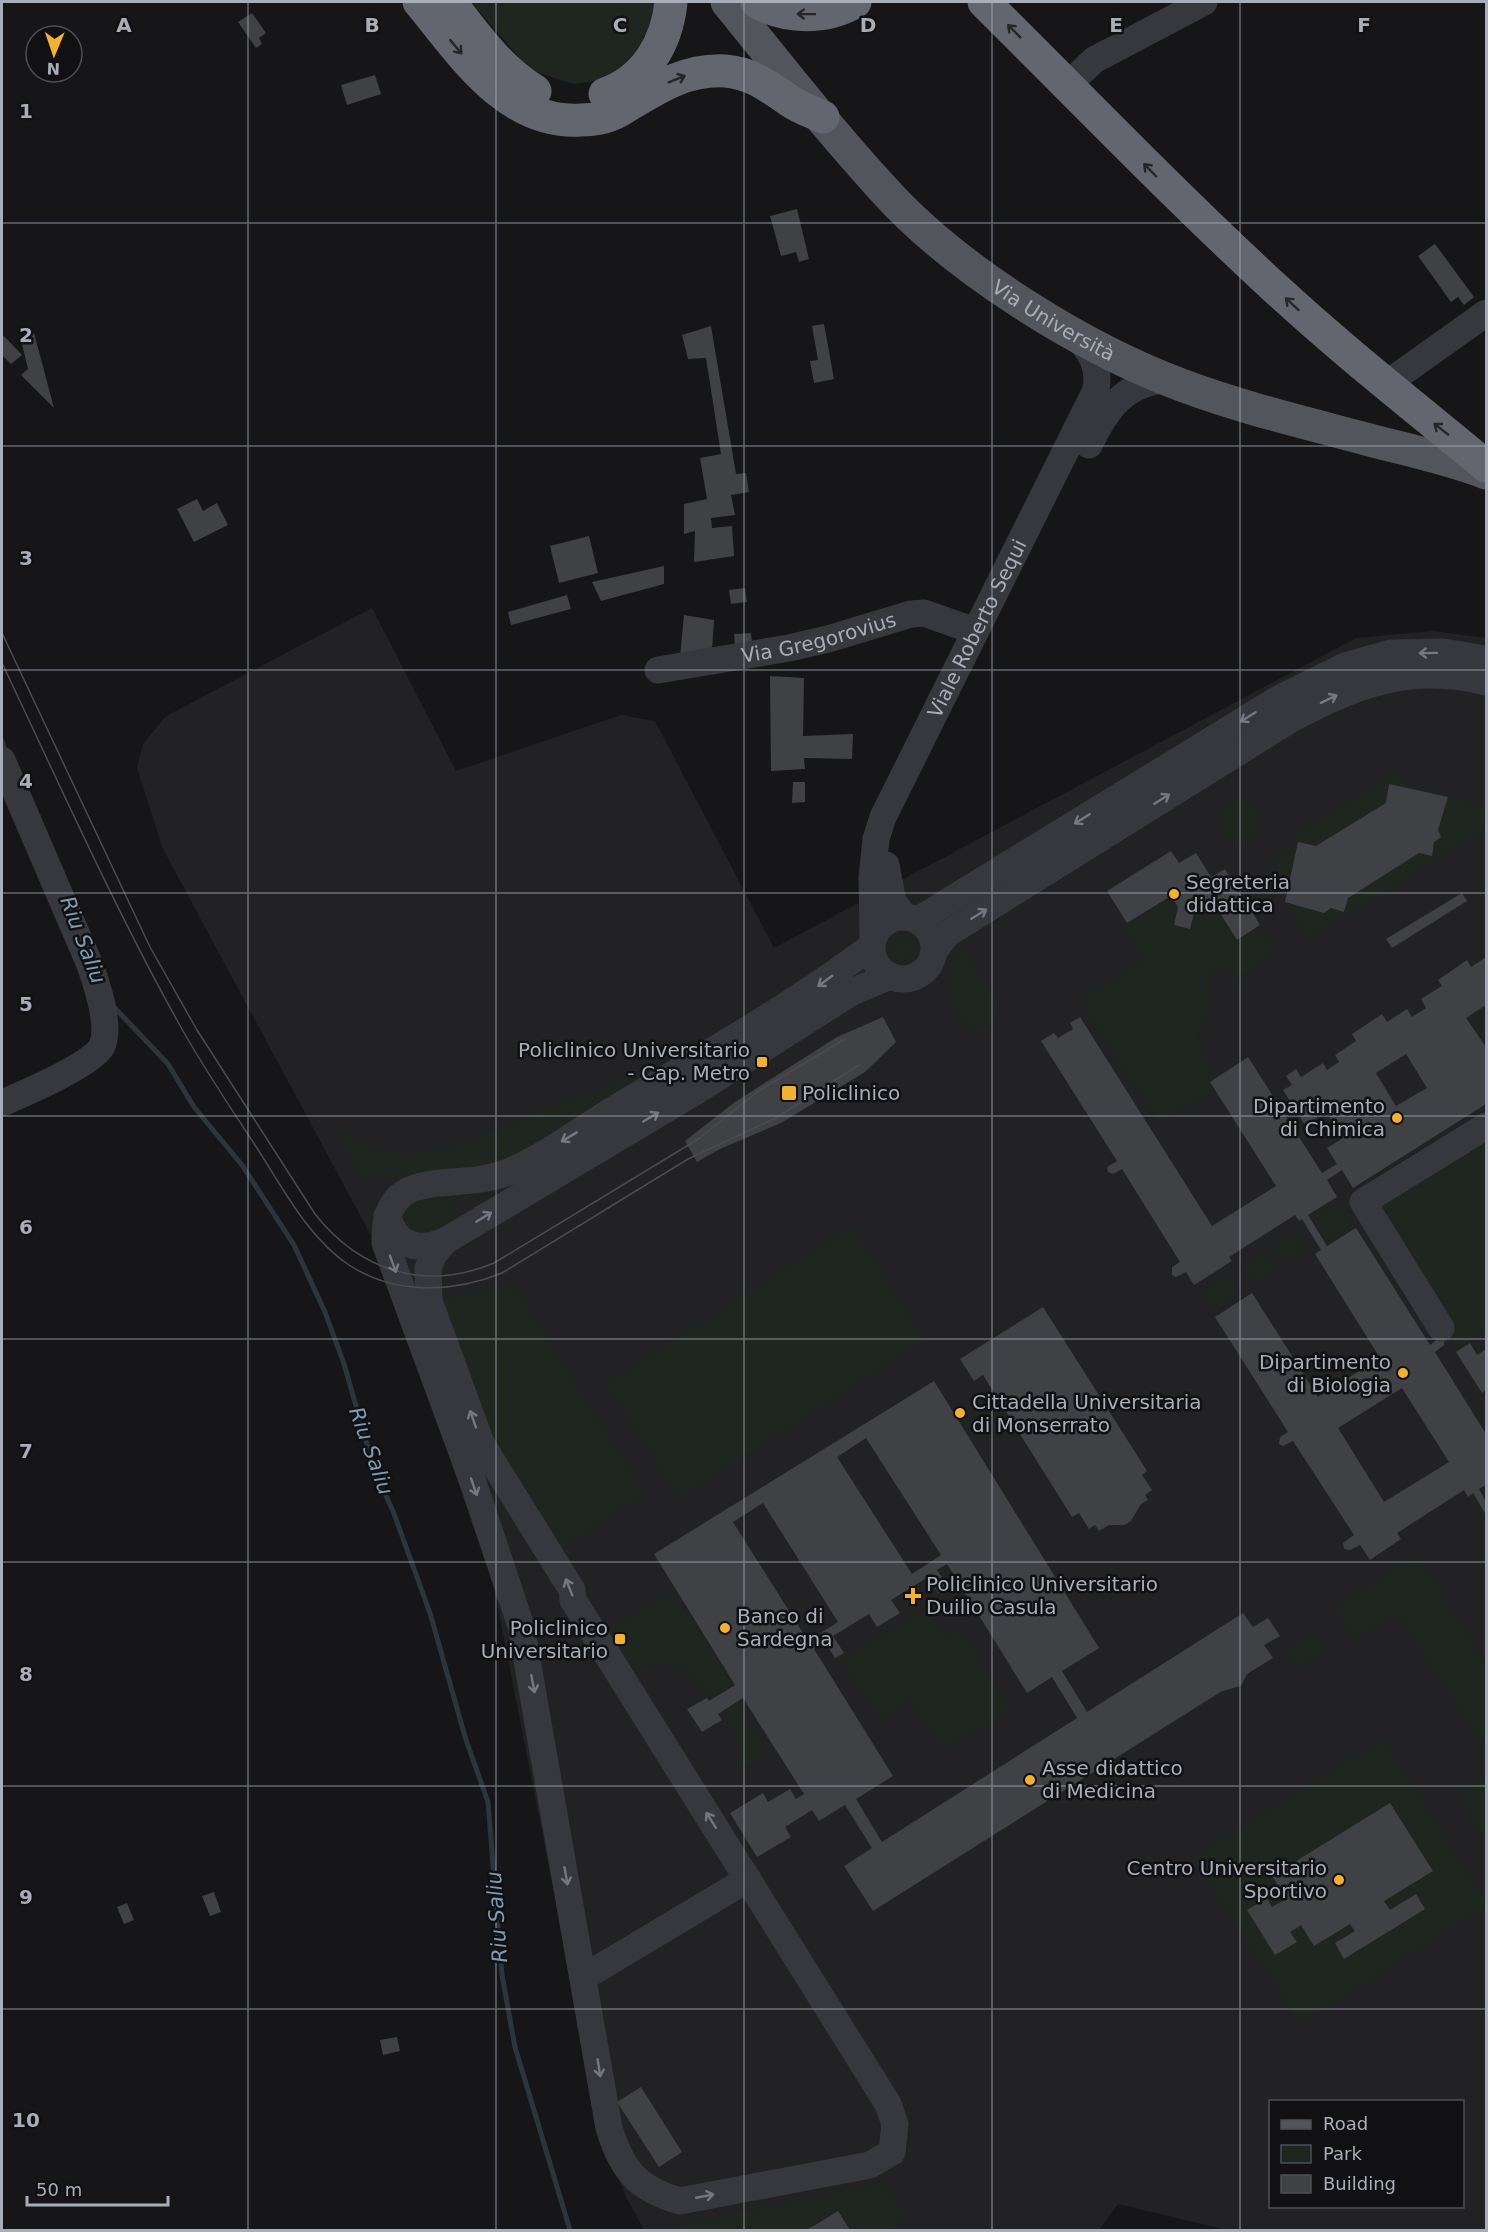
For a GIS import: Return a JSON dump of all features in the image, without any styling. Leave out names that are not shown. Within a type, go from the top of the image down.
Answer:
[{"type":"highway","points":[[419,2],[473,68],[503,96],[538,115],[571,121],[590,120],[623,109],[658,87],[692,73],[727,71],[759,80],[790,101],[823,117]]},
{"type":"highway","points":[[450,2],[477,37],[519,81],[543,95],[567,100],[592,99],[615,91],[636,76],[659,50],[669,24],[671,2]]},
{"type":"highway","points":[[756,2],[786,13],[815,14],[832,11],[855,2]]},
{"type":"highway","points":[[984,2],[1169,188],[1275,289],[1385,385],[1486,466]]},
{"type":"main road","name":"Via Università","points":[[727,2],[884,191],[920,225],[1000,288],[1106,351],[1168,379],[1222,399],[1368,440],[1437,455],[1486,473]]},
{"type":"street","points":[[1068,85],[1094,60],[1204,2]]},
{"type":"street","points":[[1385,385],[1486,313]]},
{"type":"street","name":"Viale Roberto Sequi","points":[[873,942],[872,878],[876,839],[883,817],[1096,390],[1098,374],[1093,356],[1074,333]]},
{"type":"street","name":"Viale Roberto Sequi","points":[[911,918],[893,903],[887,881],[887,847],[894,830],[1097,428],[1119,397],[1149,381],[1168,379]]},
{"type":"street","name":"Via Gregorovius","points":[[658,670],[809,644],[911,614],[924,613],[975,631]]},
{"type":"street","points":[[445,1241],[434,1254],[428,1268],[429,1301],[481,1443],[573,1590],[573,1600],[888,2104],[895,2124],[892,2152],[870,2165],[680,2200],[662,2196],[627,2172],[617,2153],[609,2128],[522,1626],[473,1482],[385,1243],[390,1204],[398,1195],[410,1188],[475,1182],[509,1172],[684,1070],[809,993],[873,942],[885,922],[911,918],[1280,698],[1345,666],[1391,654],[1443,652],[1486,658]]},
{"type":"street","points":[[873,942],[876,964],[890,976],[909,979],[918,976],[926,969],[935,950],[947,934],[1288,721],[1332,697],[1394,678],[1428,674],[1461,676],[1486,682]]},
{"type":"street","points":[[2,760],[90,965],[101,997],[103,1031],[102,1046],[92,1058],[2,1103]]},
{"type":"street","points":[[911,918],[931,933],[935,950]]},
{"type":"street","points":[[387,1216],[397,1238],[407,1244],[431,1246],[445,1241],[690,1095],[852,992],[890,976]]},
{"type":"street","points":[[1441,1328],[1363,1202],[1486,1126]]},
{"type":"street","points":[[584,1977],[748,1879]]},
{"type":"shaded area","name":"Cittadella Universitaria di Monserrato","points":[[372,608],[456,771],[621,715],[655,721],[774,948],[1356,638],[1433,631],[1486,638],[1486,2230],[1227,2230],[1118,2204],[1099,2230],[644,2230],[625,2195],[601,2131],[493,1583],[375,1243],[163,849],[137,768],[143,744],[166,716]]},
{"type":"green space","points":[[471,2],[660,2],[649,47],[610,79],[573,84],[530,70]]},
{"type":"green space","points":[[1399,770],[1409,786],[1486,806],[1486,829],[1309,940],[1275,885],[1284,879],[1272,858],[1294,845],[1296,833]]},
{"type":"green space","points":[[1240,799],[1255,806],[1262,821],[1255,836],[1240,843],[1225,836],[1218,821],[1225,806]]},
{"type":"green space","points":[[1171,898],[1176,907],[1172,926],[1191,930],[1197,910],[1211,901],[1236,942],[1261,927],[1278,953],[1233,981],[1224,967],[1209,976],[1213,993],[1212,1008],[1205,1023],[1194,1035],[1219,1075],[1209,1082],[1215,1091],[1159,1123],[1078,999],[1144,960],[1123,927]]},
{"type":"green space","points":[[903,936],[911,940],[915,948],[911,956],[903,960],[895,956],[891,948],[895,940]]},
{"type":"green space","points":[[964,949],[1000,1005],[993,1024],[975,1033],[958,1015],[947,992],[948,968],[954,957]]},
{"type":"green space","points":[[669,1064],[485,1173],[401,1174],[392,1182],[379,1177],[364,1183],[330,1122],[371,1145],[396,1153],[421,1153],[458,1145],[646,1069]]},
{"type":"green space","points":[[1486,1139],[1486,1330],[1457,1348],[1374,1208]]},
{"type":"green space","points":[[449,1199],[454,1206],[455,1213],[453,1228],[413,1239],[399,1212],[410,1202]]},
{"type":"green space","points":[[1339,1201],[1353,1224],[1326,1240],[1312,1217]]},
{"type":"green space","points":[[852,1225],[926,1340],[679,1499],[605,1384]]},
{"type":"green space","points":[[1293,1232],[1306,1251],[1285,1265],[1272,1245]]},
{"type":"green space","points":[[1265,1251],[1277,1271],[1256,1284],[1243,1265]]},
{"type":"green space","points":[[1226,1274],[1238,1294],[1214,1310],[1201,1289]]},
{"type":"green space","points":[[514,1284],[646,1494],[558,1551],[495,1444],[446,1317],[444,1299]]},
{"type":"green space","points":[[1419,1554],[1486,1665],[1486,1752],[1397,1614],[1353,1641],[1333,1607]]},
{"type":"green space","points":[[672,1592],[733,1685],[710,1699],[695,1679],[674,1666],[657,1665],[640,1673],[633,1668],[609,1629]]},
{"type":"green space","points":[[929,1607],[945,1635],[960,1626],[1011,1710],[942,1751],[910,1701],[881,1721],[840,1660]]},
{"type":"green space","points":[[1314,1631],[1327,1651],[1296,1671],[1283,1650]]},
{"type":"green space","points":[[739,1703],[769,1753],[734,1774],[739,1757],[737,1742],[722,1713]]},
{"type":"green space","name":"Centro Universitario Sportivo","points":[[1384,1737],[1486,1902],[1486,1907],[1300,2025],[1192,1857]]},
{"type":"green space","points":[[1486,1776],[1486,1842],[1456,1795]]},
{"type":"green space","points":[[879,2183],[889,2187],[908,2218],[891,2229],[889,2227],[883,2230],[852,2230],[838,2209],[804,2230],[671,2230],[677,2226]]},
{"type":"building","points":[[252,13],[266,33],[259,38],[262,44],[256,48],[238,22]]},
{"type":"building","points":[[375,75],[381,94],[347,105],[341,85]]},
{"type":"building","points":[[797,209],[809,259],[799,262],[796,252],[781,256],[770,216]]},
{"type":"building","points":[[1435,244],[1474,297],[1464,305],[1458,297],[1451,302],[1418,256]]},
{"type":"building","points":[[824,324],[834,379],[814,383],[810,361],[818,360],[812,326]]},
{"type":"building","points":[[711,326],[736,474],[746,473],[749,492],[731,495],[735,515],[711,518],[712,528],[732,526],[734,556],[694,562],[695,531],[684,534],[684,504],[707,499],[700,458],[721,454],[706,358],[688,359],[682,335]]},
{"type":"building","points":[[34,333],[54,408],[21,375],[28,369],[20,336]]},
{"type":"building","points":[[4,336],[22,355],[11,364],[2,355]]},
{"type":"building","points":[[197,499],[203,511],[217,503],[228,525],[194,542],[177,509]]},
{"type":"building","points":[[589,536],[598,573],[559,583],[550,546]]},
{"type":"building","points":[[664,566],[664,584],[601,601],[592,582]]},
{"type":"building","points":[[745,588],[747,602],[731,604],[729,590]]},
{"type":"building","points":[[567,595],[571,609],[511,625],[508,612]]},
{"type":"building","points":[[684,615],[714,620],[712,650],[680,657]]},
{"type":"building","points":[[751,633],[752,644],[735,645],[734,634]]},
{"type":"building","points":[[770,676],[804,678],[803,736],[853,734],[852,759],[804,758],[805,769],[771,771]]},
{"type":"building","points":[[793,782],[805,782],[805,802],[792,803]]},
{"type":"building","points":[[1389,784],[1448,797],[1438,830],[1441,837],[1434,842],[1432,856],[1419,853],[1348,898],[1344,912],[1331,908],[1324,913],[1285,902],[1298,842],[1316,846],[1386,803]]},
{"type":"building","name":"Segreteria didattica","points":[[1171,851],[1179,863],[1196,853],[1211,877],[1225,869],[1260,925],[1237,940],[1211,899],[1195,909],[1190,929],[1174,925],[1178,907],[1171,896],[1127,923],[1107,891]]},
{"type":"building","points":[[1462,893],[1467,901],[1392,948],[1386,939]]},
{"type":"building","points":[[1486,957],[1486,1005],[1466,1018],[1486,1047],[1486,1104],[1353,1188],[1342,1170],[1327,1180],[1337,1197],[1308,1215],[1327,1246],[1356,1228],[1430,1345],[1438,1339],[1444,1341],[1444,1345],[1435,1352],[1486,1434],[1486,1485],[1479,1489],[1486,1502],[1486,1515],[1473,1493],[1468,1497],[1464,1490],[1397,1533],[1401,1539],[1370,1560],[1360,1545],[1350,1550],[1344,1549],[1343,1543],[1354,1535],[1293,1441],[1283,1446],[1279,1444],[1280,1437],[1288,1432],[1215,1317],[1252,1293],[1318,1397],[1380,1358],[1315,1254],[1321,1250],[1302,1219],[1299,1221],[1295,1215],[1229,1257],[1232,1261],[1194,1285],[1186,1272],[1176,1277],[1172,1275],[1172,1267],[1180,1262],[1122,1169],[1113,1174],[1108,1172],[1107,1167],[1117,1161],[1041,1041],[1054,1033],[1058,1038],[1073,1029],[1070,1023],[1080,1017],[1212,1226],[1276,1186],[1210,1082],[1248,1057],[1322,1173],[1337,1164],[1327,1148],[1343,1138],[1326,1112],[1305,1125],[1283,1090],[1292,1085],[1286,1076],[1296,1069],[1301,1077],[1323,1063],[1327,1070],[1339,1062],[1335,1055],[1356,1041],[1352,1034],[1382,1014],[1387,1022],[1407,1009],[1412,1017],[1426,1008],[1421,999],[1442,986],[1438,980],[1467,960],[1471,967]],"holes":[[[1406,1054],[1427,1088],[1396,1106],[1376,1073]],[[1402,1388],[1449,1462],[1384,1502],[1338,1428]]]},
{"type":"building","name":"Policlinico","points":[[883,1017],[896,1042],[865,1072],[781,1123],[720,1149],[697,1162],[685,1141],[735,1102],[837,1037]]},
{"type":"building","points":[[1043,1307],[1147,1471],[1142,1475],[1152,1490],[1145,1495],[1148,1500],[1141,1504],[1131,1521],[1124,1525],[1109,1525],[1099,1531],[1095,1525],[1089,1529],[1079,1513],[1072,1517],[983,1375],[974,1381],[960,1359]]},
{"type":"building","points":[[1470,1343],[1477,1355],[1486,1349],[1486,1390],[1482,1393],[1456,1352]]},
{"type":"building","points":[[934,1381],[1099,1648],[1062,1671],[1087,1712],[1243,1613],[1253,1627],[1268,1618],[1280,1636],[1264,1645],[1273,1658],[1247,1674],[1241,1686],[1222,1691],[873,1911],[844,1866],[872,1848],[845,1805],[819,1821],[812,1810],[785,1827],[791,1837],[757,1857],[730,1813],[763,1793],[768,1802],[790,1789],[796,1799],[804,1794],[743,1698],[718,1714],[722,1720],[702,1732],[687,1709],[707,1698],[709,1701],[735,1685],[654,1554]],"holes":[[[866,1438],[941,1555],[912,1574],[837,1457]],[[763,1503],[838,1622],[808,1641],[733,1522]],[[947,1564],[1027,1693],[1052,1677],[1077,1718],[882,1842],[856,1799],[893,1776],[814,1649],[825,1642],[835,1658],[844,1653],[833,1636],[869,1614],[877,1627],[900,1613],[891,1600],[928,1577],[938,1593],[948,1587],[937,1570]]]},
{"type":"building","points":[[1390,1803],[1433,1871],[1384,1901],[1390,1910],[1416,1894],[1425,1909],[1344,1959],[1335,1943],[1355,1931],[1350,1924],[1314,1946],[1301,1925],[1290,1932],[1297,1942],[1275,1955],[1247,1910],[1267,1898],[1272,1907],[1286,1899],[1272,1876]]},
{"type":"building","points":[[214,1892],[221,1912],[210,1916],[202,1896]]},
{"type":"building","points":[[127,1903],[134,1920],[124,1924],[117,1907]]},
{"type":"building","points":[[397,2037],[400,2051],[383,2055],[380,2040]]},
{"type":"building","points":[[641,2087],[682,2152],[659,2167],[617,2102]]},
{"type":"building","points":[[838,2211],[850,2230],[806,2230],[817,2224]]},
{"type":"waterway","name":"Riu Saliu","points":[[2,741],[6,752]]},
{"type":"waterway","name":"Riu Saliu","points":[[113,1006],[168,1064],[194,1107],[242,1165],[294,1245],[325,1312],[344,1364],[375,1472],[393,1511],[430,1613],[466,1740],[488,1802],[502,1975],[515,2047],[570,2230]]},
{"type":"tram line","points":[[2,633],[150,947],[197,1030],[315,1214],[352,1250],[373,1262],[396,1271],[443,1276],[468,1272],[494,1263],[700,1138],[757,1092],[845,1039]]},
{"type":"tram line","points":[[2,663],[109,889],[154,978],[196,1053],[308,1226],[334,1253],[367,1275],[385,1282],[424,1288],[464,1284],[502,1273],[688,1159],[776,1118],[859,1065]]},
{"type":"place","name":"Segreteria didattica","points":[[1174,894]]},
{"type":"place","name":"Policlinico Universitario - Cap. Metro","points":[[762,1062]]},
{"type":"place","name":"Policlinico","points":[[789,1093]]},
{"type":"place","name":"Dipartimento di Chimica","points":[[1397,1118]]},
{"type":"place","name":"Dipartimento di Biologia","points":[[1403,1373]]},
{"type":"place","name":"Cittadella Universitaria di Monserrato","points":[[960,1413]]},
{"type":"place","name":"Policlinico Universitario Duilio Casula","points":[[913,1596]]},
{"type":"place","name":"Banco di Sardegna","points":[[725,1628]]},
{"type":"place","name":"Policlinico Universitario","points":[[620,1639]]},
{"type":"place","name":"Asse didattico di Medicina","points":[[1030,1780]]},
{"type":"place","name":"Centro Universitario Sportivo","points":[[1339,1880]]}]
